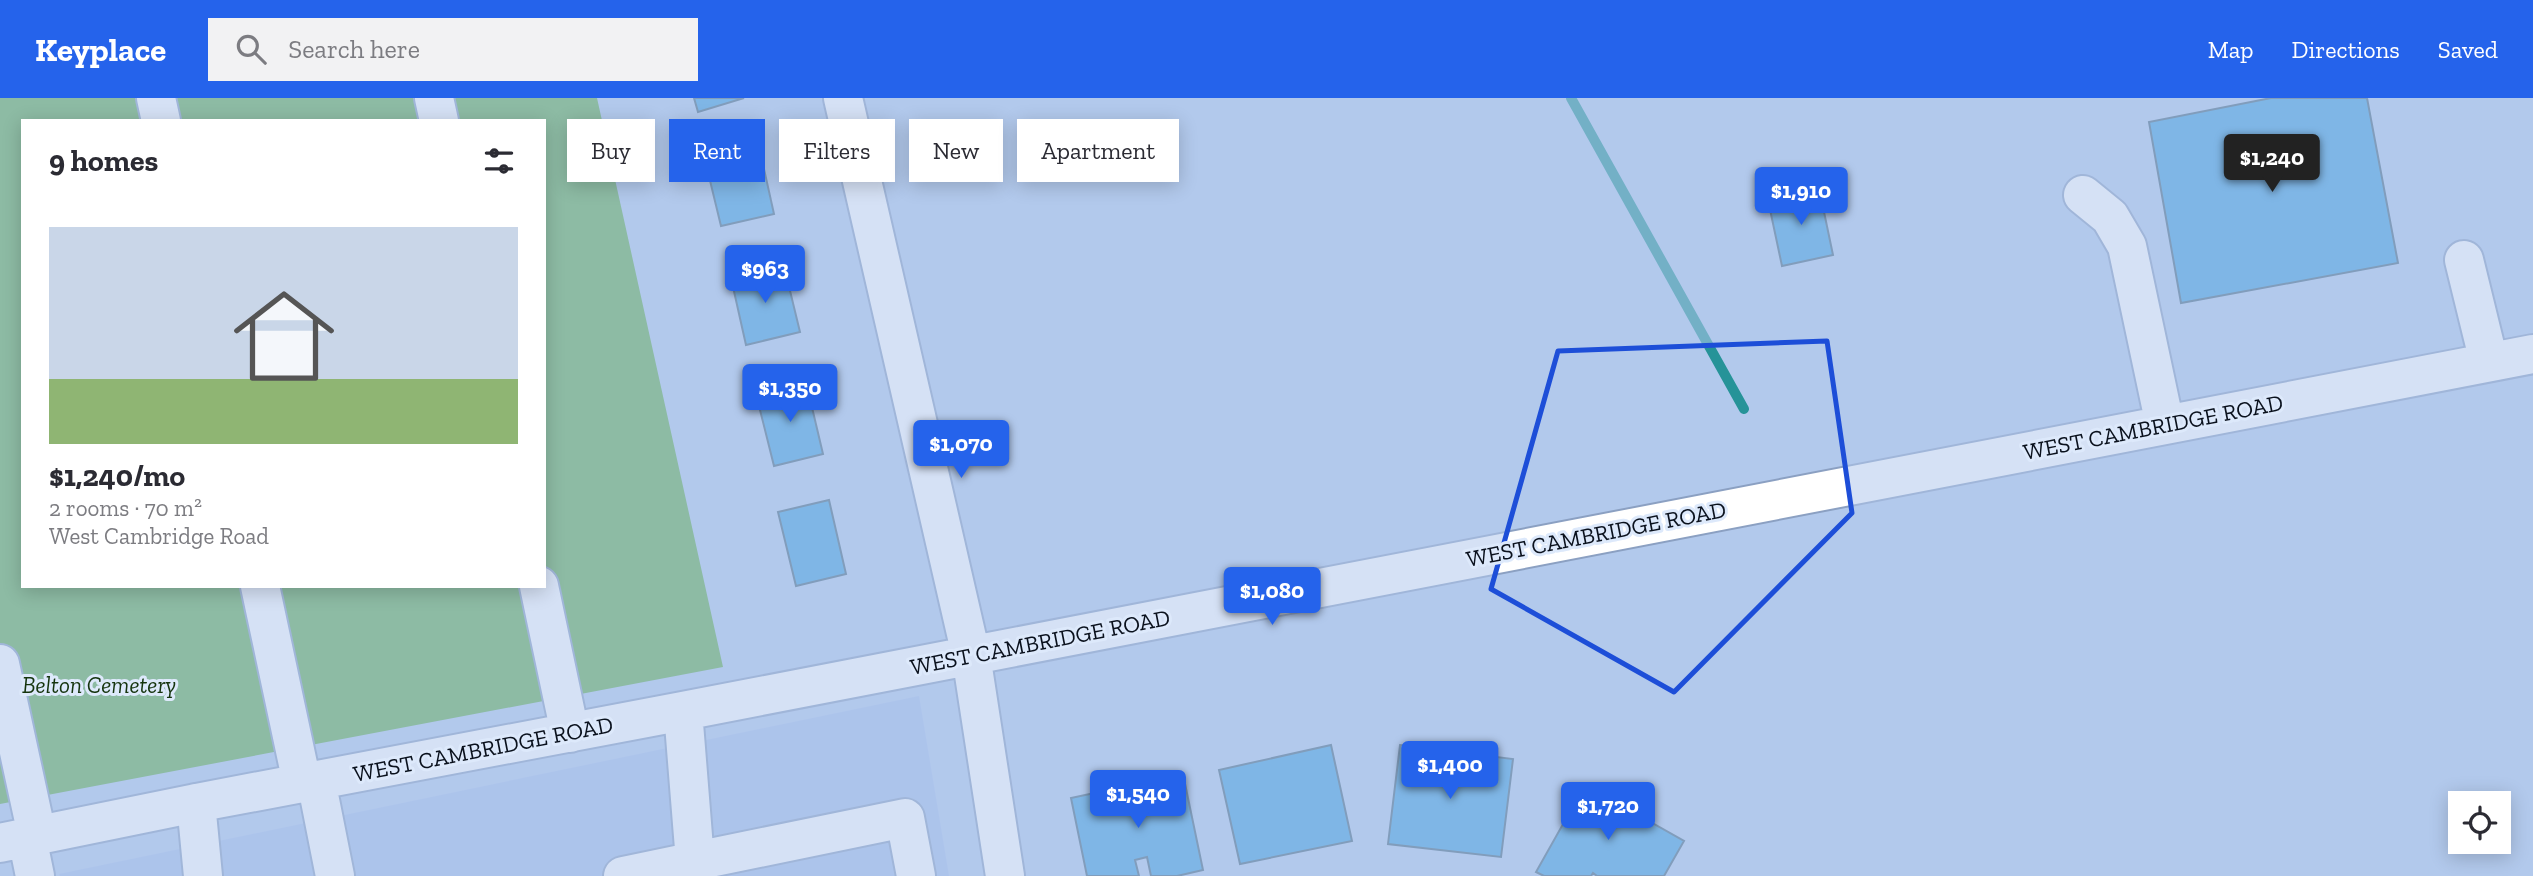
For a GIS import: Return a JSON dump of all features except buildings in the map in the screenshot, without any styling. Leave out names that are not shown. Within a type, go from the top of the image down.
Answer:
[{"type":"street","points":[[156,98],[161,119]]},
{"type":"street","points":[[434,98],[439,119]]},
{"type":"street","points":[[843,98],[971,655],[1005,876]]},
{"type":"street","points":[[2083,195],[2110,217],[2127,246],[2165,425]]},
{"type":"street","points":[[2464,260],[2489,362]]},
{"type":"street","name":"WEST CAMBRIDGE ROAD","points":[[21,838],[2533,354]]},
{"type":"street","points":[[261,588],[335,876]]},
{"type":"street","points":[[539,588],[570,733]]},
{"type":"street","points":[[0,664],[21,838],[35,876]]},
{"type":"street","points":[[682,712],[695,861]]},
{"type":"street","points":[[196,803],[203,876]]},
{"type":"street","points":[[623,876],[905,818],[916,876]]},
{"type":"highlighted area","points":[[1827,341],[1852,513],[1674,692],[1491,589],[1558,351]]},
{"type":"shaded area","points":[[919,696],[949,876],[59,874]]},
{"type":"green space","name":"Belton Cemetery","points":[[0,98],[597,98],[602,119],[567,119],[567,182],[616,182],[723,667],[0,804]]},
{"type":"waterway","points":[[1571,98],[1744,409]]}]
